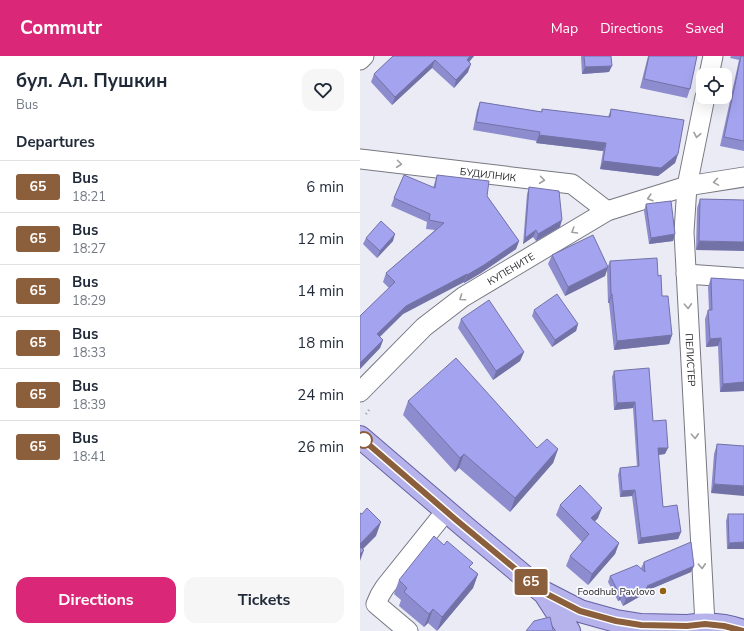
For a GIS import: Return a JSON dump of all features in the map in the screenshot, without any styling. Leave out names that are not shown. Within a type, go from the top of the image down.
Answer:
[{"type":"main road","points":[[360,437],[543,592],[580,611],[616,621],[641,625],[686,627],[724,626],[744,631]]},
{"type":"main road","points":[[543,592],[569,631]]},
{"type":"street","points":[[360,60],[364,56]]},
{"type":"street","points":[[710,68],[712,56]]},
{"type":"street","name":"ПЕЛИСТЕР","points":[[686,627],[686,274],[684,232],[687,186],[704,104]]},
{"type":"street","name":"БУДИЛНИК","points":[[360,159],[572,184],[607,211]]},
{"type":"street","points":[[687,186],[744,177]]},
{"type":"street","name":"КУПЕНИТЕ","points":[[360,392],[424,327],[463,297],[607,211],[687,186]]},
{"type":"street","points":[[686,274],[744,278]]},
{"type":"street","points":[[408,631],[376,604],[385,587],[446,510]]},
{"type":"path","points":[[366,414],[369,410]]},
{"type":"building","points":[[393,56],[470,56],[467,60],[471,64],[456,80],[435,60],[395,97],[374,74]]},
{"type":"building","points":[[584,56],[611,56],[612,66],[585,67]]},
{"type":"building","points":[[649,56],[697,56],[690,89],[644,79]]},
{"type":"building","points":[[741,56],[744,56],[744,141],[724,137]]},
{"type":"building","points":[[480,102],[542,112],[542,109],[610,117],[611,109],[684,120],[678,154],[661,168],[603,161],[606,143],[539,135],[540,132],[476,122]]},
{"type":"building","points":[[404,175],[435,188],[437,175],[489,181],[487,196],[519,241],[467,275],[406,306],[377,334],[383,340],[360,363],[360,316],[395,282],[386,273],[444,223],[429,220],[430,214],[394,198]]},
{"type":"building","points":[[529,187],[559,191],[562,220],[538,234],[536,230],[525,238]]},
{"type":"building","points":[[700,199],[744,200],[744,242],[699,241]]},
{"type":"building","points":[[671,201],[675,234],[651,238],[646,204]]},
{"type":"building","points":[[381,221],[395,234],[380,251],[366,238]]},
{"type":"building","points":[[593,235],[608,267],[568,287],[552,255]]},
{"type":"building","points":[[657,258],[658,276],[661,275],[662,296],[668,296],[672,335],[617,341],[611,294],[610,261]]},
{"type":"building","points":[[711,278],[744,280],[744,382],[723,384],[721,338],[710,339],[708,310],[712,310]]},
{"type":"building","points":[[557,294],[578,324],[555,340],[534,310]]},
{"type":"building","points":[[489,300],[524,352],[496,371],[461,319]]},
{"type":"building","points":[[456,358],[537,448],[547,439],[558,449],[515,498],[464,454],[460,458],[408,401]]},
{"type":"building","points":[[649,368],[653,421],[666,420],[668,448],[658,448],[663,507],[677,505],[681,532],[641,538],[635,490],[622,491],[620,468],[639,466],[635,402],[617,403],[614,371]]},
{"type":"building","points":[[717,444],[744,446],[744,486],[714,484]]},
{"type":"building","points":[[580,485],[602,508],[591,518],[619,543],[592,574],[570,556],[589,534],[560,505]]},
{"type":"building","points":[[367,508],[381,522],[360,544],[360,513],[362,514]]},
{"type":"building","points":[[728,514],[744,514],[744,542],[729,543]]},
{"type":"building","points":[[434,536],[444,545],[447,541],[473,563],[469,567],[478,574],[442,617],[433,609],[429,614],[404,592],[407,588],[399,580]]},
{"type":"building","points":[[691,542],[694,566],[647,586],[648,587],[626,599],[623,593],[620,595],[610,576],[637,565],[645,572],[644,562]]},
{"type":"building","points":[[360,547],[364,550],[360,554]]},
{"type":"building","points":[[550,617],[554,631],[526,631],[534,621]]},
{"type":"bus line","name":"65","points":[[360,437],[543,592],[580,611],[616,621],[641,625],[687,626],[705,624],[724,626],[743,631]]},
{"type":"place","name":"Foodhub Pavlovo","points":[[663,591]]}]
